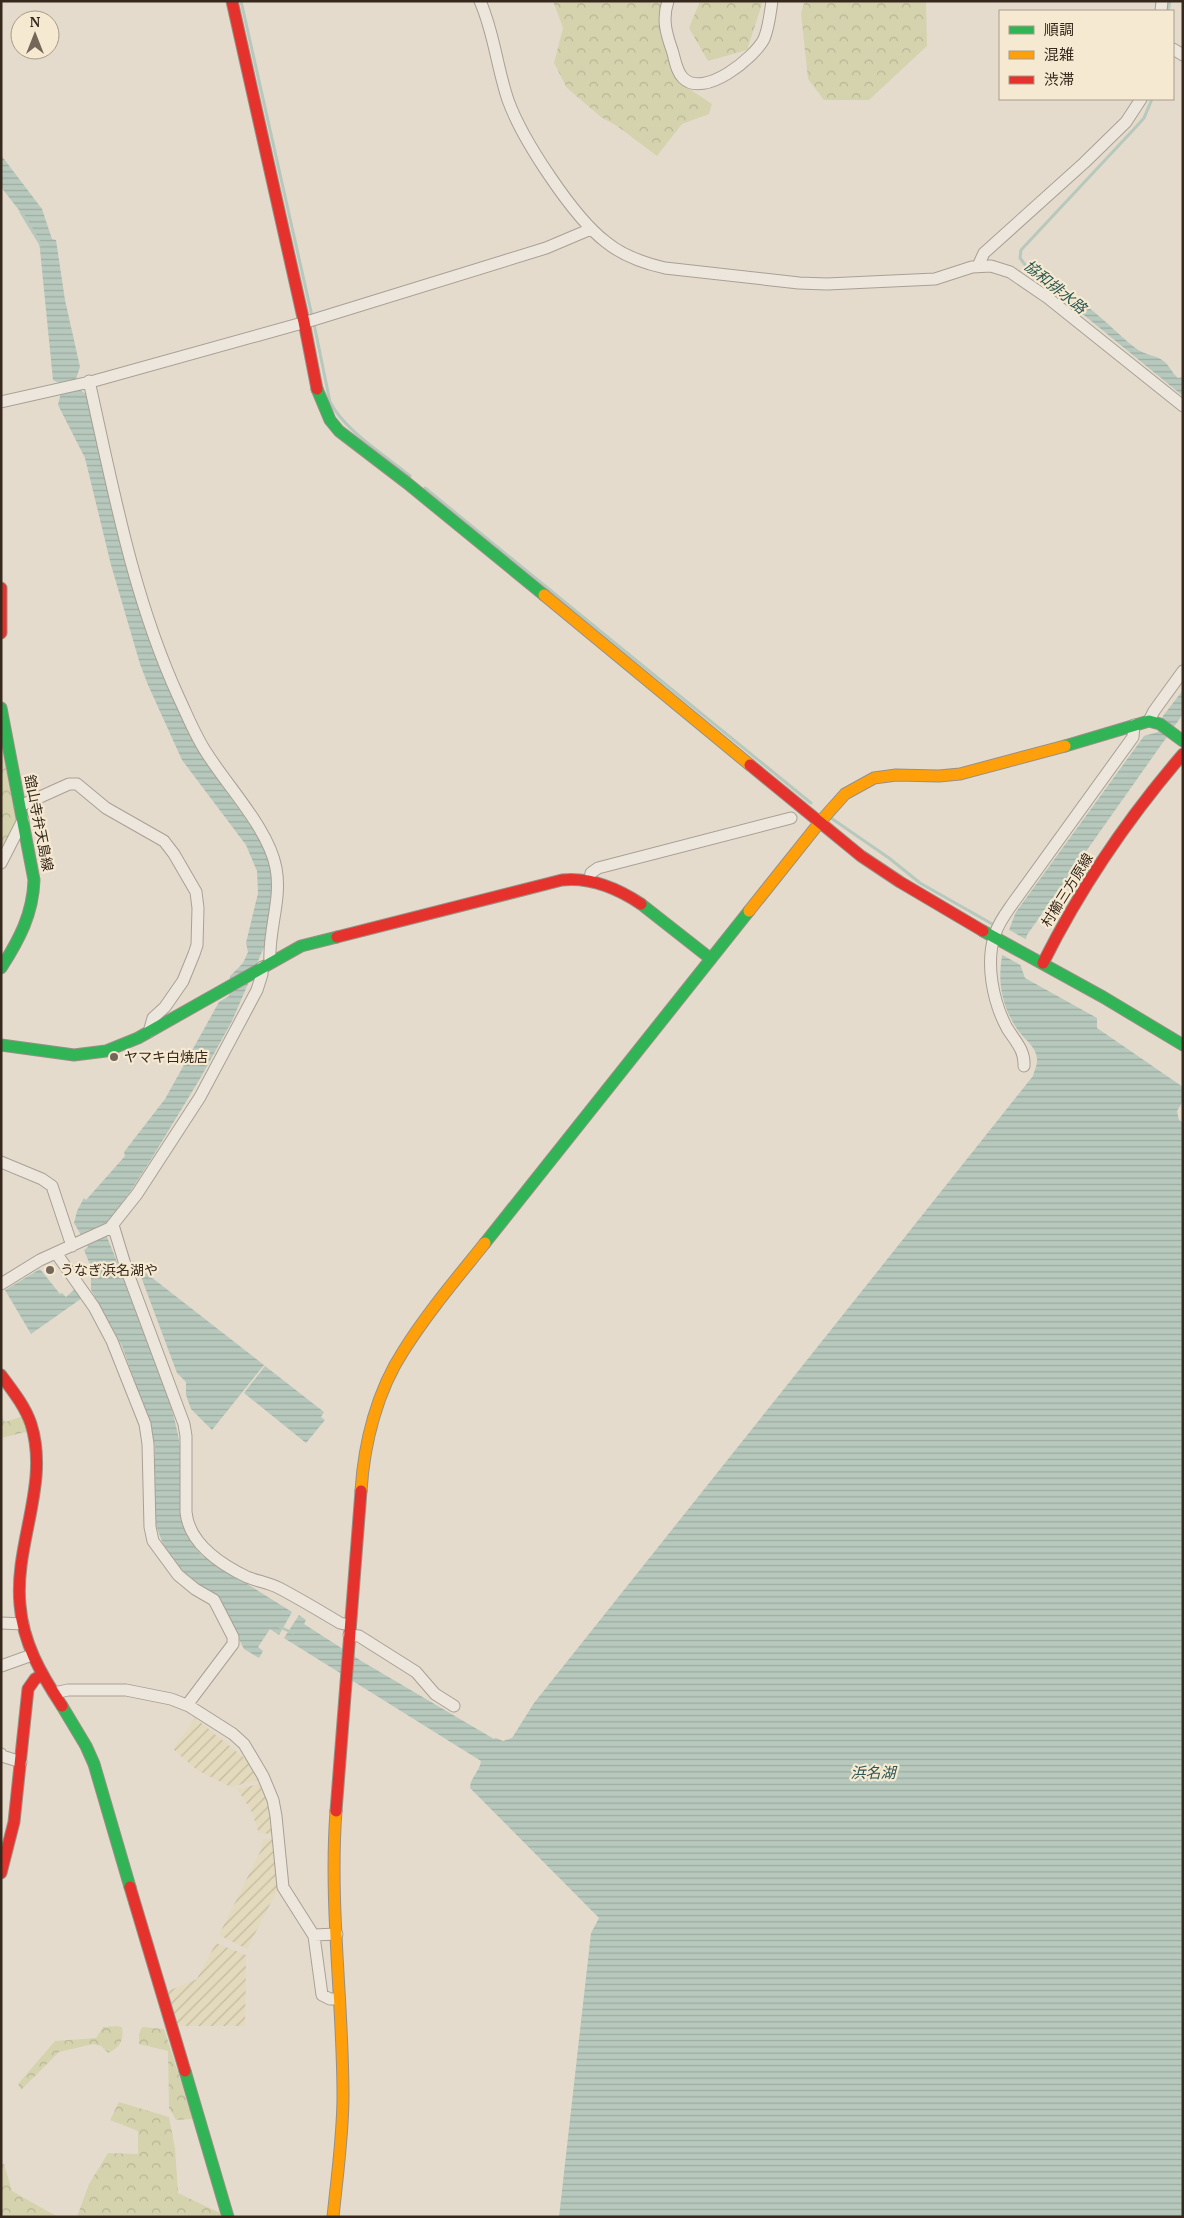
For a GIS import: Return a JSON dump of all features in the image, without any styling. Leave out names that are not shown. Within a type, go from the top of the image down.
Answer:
[{"type":"street","points":[[232,1],[304,322],[318,394],[326,414],[339,431],[423,496],[861,856],[904,886],[1122,1007],[1183,1045]]},
{"type":"street","points":[[480,1],[512,110],[537,156],[591,230],[622,252],[656,266],[799,283],[827,284],[935,279],[978,266],[998,267],[1027,282],[1183,406]]},
{"type":"street","points":[[668,1],[665,13],[665,27],[678,68],[684,79],[700,85],[712,82],[753,54],[767,30],[772,1]]},
{"type":"street","points":[[978,266],[984,254],[1126,122],[1140,100]]},
{"type":"street","points":[[1,402],[83,382],[304,322],[546,248],[591,230]]},
{"type":"street","points":[[1,1284],[56,1253],[111,1226],[137,1194],[200,1097],[258,990],[262,966],[269,947],[278,888],[274,858],[260,830],[205,750],[178,696],[157,642],[128,552],[83,382]]},
{"type":"street","points":[[1,588],[1,634]]},
{"type":"street","points":[[1155,722],[1154,711],[1183,671]]},
{"type":"street","name":"舘山寺弁天島線","points":[[1,708],[33,873],[33,904],[24,933],[1,968]]},
{"type":"street","points":[[333,2217],[342,2112],[335,1829],[345,1683],[365,1451],[378,1402],[396,1363],[436,1304],[820,822],[845,794],[874,778],[896,775],[939,776],[960,774],[1076,743],[1134,725],[1155,722],[1183,741]]},
{"type":"street","points":[[1024,1066],[1022,1050],[1004,1021],[994,994],[992,966],[999,924],[1133,737],[1134,725]]},
{"type":"street","name":"村櫛三方原線","points":[[1043,963],[1072,907],[1143,803],[1183,754]]},
{"type":"street","points":[[20,806],[69,784],[77,784],[106,808],[164,841],[189,877],[197,900],[196,950],[183,981],[168,1003],[154,1018],[149,1032]]},
{"type":"street","points":[[590,881],[592,873],[598,868],[791,818]]},
{"type":"street","points":[[1,863],[23,820]]},
{"type":"street","points":[[1,1045],[63,1054],[84,1055],[117,1048],[149,1032],[262,966],[310,943],[564,879],[590,881],[611,886],[625,893],[711,959]]},
{"type":"street","points":[[1,1162],[42,1179],[52,1186],[75,1244]]},
{"type":"street","points":[[111,1226],[184,1424],[186,1436],[186,1518],[193,1536],[215,1557],[246,1576],[279,1588],[340,1623],[349,1633],[359,1636],[416,1672],[436,1694],[454,1706]]},
{"type":"street","points":[[56,1253],[94,1307],[112,1341],[145,1424],[148,1437],[151,1536],[178,1574],[214,1600],[234,1637],[233,1644],[187,1705]]},
{"type":"street","points":[[1,1375],[27,1414],[36,1447],[36,1484],[19,1578],[23,1624],[32,1655],[42,1675],[75,1723],[94,1764],[228,2217]]},
{"type":"street","points":[[1,1623],[23,1624]]},
{"type":"street","points":[[1,1666],[32,1655]]},
{"type":"street","points":[[1,1873],[14,1822],[28,1689],[35,1679],[42,1675]]},
{"type":"street","points":[[54,1693],[68,1690],[126,1690],[171,1699],[187,1705],[239,1739],[248,1750],[263,1776],[275,1808],[283,1887],[314,1935],[322,1995],[330,1999],[339,1998]]},
{"type":"street","points":[[1,1754],[21,1762]]},
{"type":"street","points":[[314,1935],[337,1934]]},
{"type":"shaded area","points":[[195,1718],[248,1761],[258,1780],[231,1787],[197,1770],[173,1749]]},
{"type":"shaded area","points":[[259,1784],[270,1807],[273,1834],[259,1833],[251,1810],[237,1789]]},
{"type":"shaded area","points":[[263,1839],[273,1839],[280,1885],[247,1949],[219,1935],[261,1850]]},
{"type":"shaded area","points":[[216,1943],[246,1955],[245,2026],[178,2026],[168,1991],[197,1979]]},
{"type":"green space","points":[[553,1],[665,1],[671,57],[682,84],[712,104],[709,114],[682,124],[657,156],[617,126],[601,117],[567,88],[554,63],[563,28]]},
{"type":"green space","points":[[700,1],[763,1],[747,50],[708,61],[689,28]]},
{"type":"green space","points":[[805,1],[926,1],[927,46],[869,100],[824,100],[808,79],[801,13]]},
{"type":"green space","points":[[1,741],[16,820],[1,854]]},
{"type":"green space","points":[[1,1414],[5,1422],[23,1416],[30,1431],[1,1438]]},
{"type":"green space","points":[[103,2027],[122,2027],[122,2036],[118,2046],[112,2051],[108,2053],[101,2046],[93,2044],[59,2052],[21,2090],[18,2084],[55,2041],[96,2038]]},
{"type":"green space","points":[[142,2027],[164,2029],[193,2119],[176,2120],[169,2108],[168,2051],[139,2044],[139,2034]]},
{"type":"green space","points":[[119,2102],[169,2117],[175,2148],[178,2193],[220,2213],[221,2217],[77,2217],[89,2184],[108,2153],[138,2154],[138,2131],[110,2120]]},
{"type":"green space","points":[[1,2163],[4,2164],[12,2191],[58,2217],[1,2217]]},
{"type":"water","points":[[1,155],[42,209],[52,239],[56,240],[65,300],[80,367],[76,379],[79,389],[87,395],[179,709],[199,752],[261,840],[272,871],[271,905],[264,947],[232,1021],[201,1077],[150,1161],[108,1221],[107,1237],[157,1366],[173,1414],[180,1448],[183,1513],[188,1534],[202,1556],[292,1612],[279,1635],[270,1629],[258,1647],[263,1651],[259,1658],[244,1649],[217,1597],[190,1578],[174,1563],[163,1544],[155,1523],[153,1502],[155,1447],[151,1427],[122,1346],[91,1290],[91,1267],[84,1250],[88,1247],[74,1223],[77,1211],[84,1198],[86,1200],[125,1156],[124,1152],[165,1099],[219,1002],[229,996],[230,976],[243,963],[248,952],[246,943],[258,893],[257,871],[246,845],[182,760],[140,664],[111,565],[85,458],[58,405],[61,392],[59,383],[53,380],[39,240],[29,223],[1,187]]},
{"type":"water","points":[[1052,289],[1073,296],[1085,304],[1137,349],[1159,358],[1178,378],[1183,377],[1183,396]]},
{"type":"water","name":"浜名湖","points":[[1183,690],[1183,714],[1027,935],[1020,964],[1025,978],[1097,1018],[1097,1028],[1183,1087],[1183,1101],[1177,1111],[1179,1120],[1183,1123],[1183,2217],[559,2217],[591,1933],[599,1918],[470,1788],[481,1761],[284,1638],[299,1615],[306,1620],[304,1624],[363,1662],[494,1739],[503,1741],[512,1738],[534,1703],[1033,1076],[1037,1056],[1030,1044],[1017,1029],[1003,1000],[1000,971],[1005,942],[1010,927],[1016,912],[1144,736],[1158,732],[1163,716]]},
{"type":"water","points":[[137,1266],[264,1365],[212,1430],[191,1409],[186,1395],[186,1382],[177,1373]]},
{"type":"water","points":[[40,1269],[60,1294],[62,1293],[66,1297],[75,1289],[82,1298],[31,1334],[5,1290]]},
{"type":"water","points":[[265,1366],[324,1412],[321,1417],[325,1420],[306,1443],[244,1393]]},
{"type":"pier","points":[[1006,928],[1029,941],[1022,964],[1024,967],[999,953]]},
{"type":"waterway","points":[[241,1],[312,316]]},
{"type":"waterway","name":"協和排水路","points":[[1168,10],[1170,1]]},
{"type":"waterway","name":"協和排水路","points":[[1057,291],[1026,266],[1020,258],[1021,250],[1144,118],[1152,100]]},
{"type":"waterway","points":[[21,212],[41,245]]},
{"type":"waterway","points":[[314,324],[330,402],[345,423],[355,433],[410,476]]},
{"type":"waterway","points":[[425,488],[811,803]]},
{"type":"waterway","points":[[831,818],[889,858],[920,883],[994,925]]},
{"type":"waterway","points":[[280,1627],[293,1633]]},
{"type":"traffic: fast","points":[[317,389],[330,420],[339,431],[407,483],[544,595]]},
{"type":"traffic: fast","points":[[1,708],[34,880],[31,904],[24,926],[1,968]]},
{"type":"traffic: fast","points":[[1065,746],[1149,721],[1160,724],[1183,741]]},
{"type":"traffic: fast","points":[[641,904],[711,959]]},
{"type":"traffic: fast","points":[[485,1243],[749,911]]},
{"type":"traffic: fast","points":[[983,931],[1103,997],[1183,1045]]},
{"type":"traffic: fast","points":[[1,1045],[74,1055],[106,1051],[138,1038],[301,946],[337,937]]},
{"type":"traffic: fast","points":[[62,1706],[86,1746],[94,1764],[130,1887]]},
{"type":"traffic: fast","points":[[185,2071],[228,2217]]},
{"type":"traffic: slow","points":[[544,595],[750,765]]},
{"type":"traffic: slow","points":[[749,911],[820,822],[845,794],[874,778],[896,775],[939,776],[960,774],[1065,746]]},
{"type":"traffic: slow","points":[[361,1491],[365,1454],[373,1418],[386,1383],[404,1350],[423,1322],[485,1243]]},
{"type":"traffic: slow","points":[[333,2217],[343,2111],[334,1882],[336,1811]]},
{"type":"traffic: jam","points":[[232,1],[304,322],[317,389]]},
{"type":"traffic: jam","points":[[1,588],[1,633]]},
{"type":"traffic: jam","points":[[1043,963],[1089,880],[1143,803],[1183,754]]},
{"type":"traffic: jam","points":[[750,765],[861,856],[900,882],[983,931]]},
{"type":"traffic: jam","points":[[337,937],[562,880],[583,880],[603,885],[623,893],[641,904]]},
{"type":"traffic: jam","points":[[1,1375],[25,1411],[31,1424],[36,1447],[34,1492],[22,1559],[20,1582],[22,1619],[34,1658],[62,1706]]},
{"type":"traffic: jam","points":[[336,1811],[361,1491]]},
{"type":"traffic: jam","points":[[1,1873],[14,1822],[28,1689],[35,1679],[42,1675]]},
{"type":"traffic: jam","points":[[130,1887],[185,2071]]},
{"type":"place","name":"ヤマキ白焼店","points":[[114,1057]]},
{"type":"place","name":"うなぎ浜名湖や","points":[[50,1270]]}]
